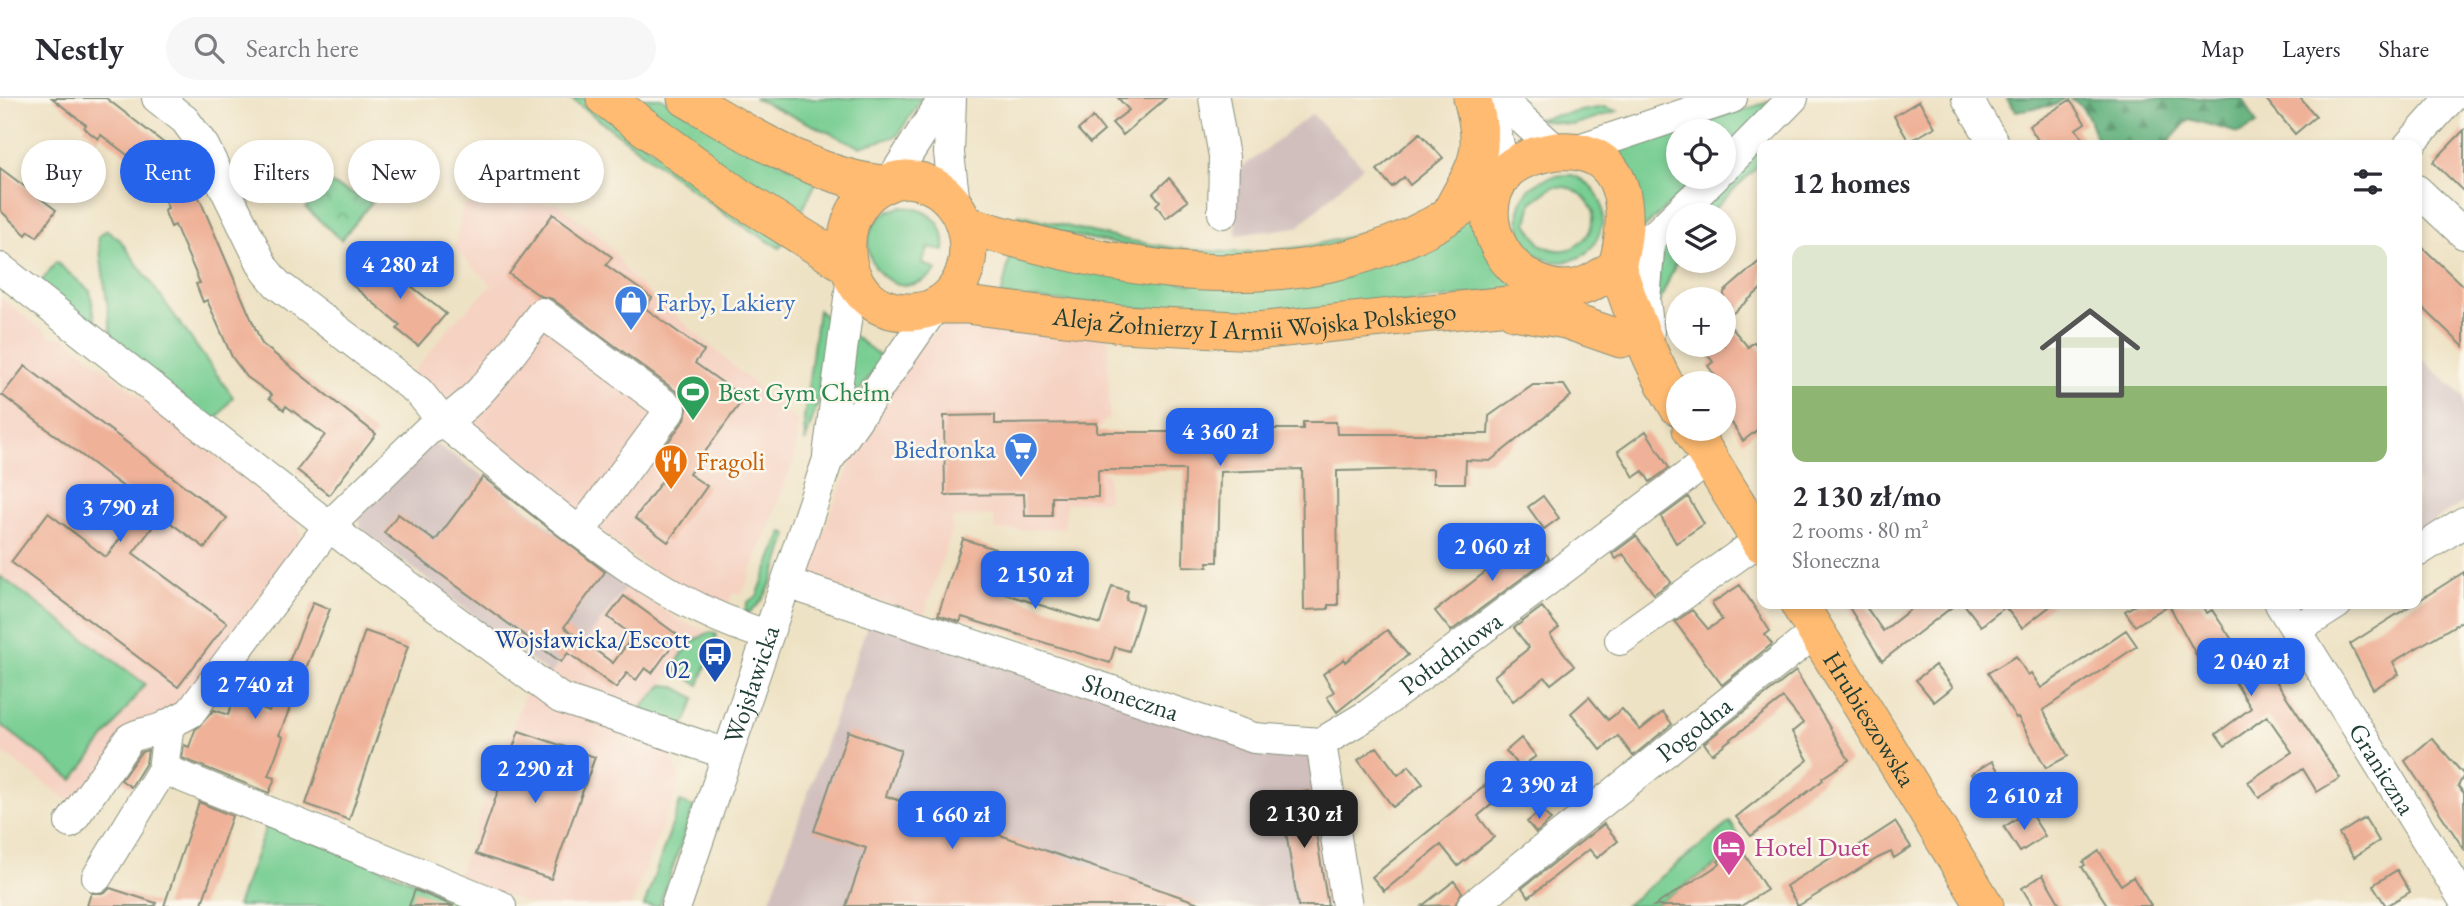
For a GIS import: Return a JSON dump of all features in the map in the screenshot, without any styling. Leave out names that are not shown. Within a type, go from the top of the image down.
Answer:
[{"type":"main road","points":[[605,98],[739,197],[850,270]]},
{"type":"main road","points":[[686,98],[773,145],[853,181],[922,181],[943,193],[959,215],[970,246],[967,265],[958,282],[936,306],[909,312],[888,307],[861,289],[850,270],[844,245],[850,223],[862,204],[888,183]]},
{"type":"main road","points":[[1449,215],[1479,159],[1479,126],[1472,98]]},
{"type":"main road","points":[[1617,266],[1591,282],[1568,289],[1531,281],[1513,268],[1501,252],[1492,218],[1503,175],[1531,157],[1565,151],[1606,168],[1623,192],[1626,211],[1625,231],[1617,266],[1632,313],[1666,386]]},
{"type":"main road","name":"Aleja Żołnierzy I Armii Wojska Polskiego","points":[[959,215],[1042,245],[1138,264],[1213,274],[1246,275],[1294,271],[1356,257],[1408,237],[1449,215],[1503,175]]},
{"type":"main road","points":[[1568,289],[1656,368]]},
{"type":"main road","name":"Aleja Żołnierzy I Armii Wojska Polskiego","points":[[936,306],[966,305],[1144,326],[1238,331],[1289,329],[1495,307],[1549,298],[1568,289]]},
{"type":"main road","points":[[1495,307],[1566,320],[1621,339]]},
{"type":"main road","points":[[1701,444],[1757,535]]},
{"type":"main road","name":"Hrubieszowska","points":[[1808,618],[1985,906]]},
{"type":"street","points":[[157,98],[185,120],[204,146],[264,268],[277,284],[419,392],[444,423],[650,583],[725,621],[768,635]]},
{"type":"street","points":[[888,183],[944,98]]},
{"type":"street","points":[[951,98],[949,153],[959,215]]},
{"type":"street","points":[[1214,98],[1224,157],[1223,213]]},
{"type":"street","points":[[1483,98],[1497,136],[1503,175]]},
{"type":"street","points":[[1499,98],[1565,151],[1732,98]]},
{"type":"street","points":[[1736,156],[1793,98]]},
{"type":"street","points":[[1966,98],[1993,140]]},
{"type":"street","points":[[2413,140],[2451,98]]},
{"type":"street","points":[[1617,266],[1650,240],[1703,189]]},
{"type":"street","points":[[2422,195],[2464,234]]},
{"type":"street","points":[[1650,240],[1645,300],[1656,368]]},
{"type":"street","points":[[0,268],[329,526],[560,698],[727,754]]},
{"type":"street","name":"Wojsławicka","points":[[676,906],[827,462],[850,270]]},
{"type":"street","name":"Wojsławicka","points":[[827,462],[936,306]]},
{"type":"street","points":[[70,823],[129,739],[138,733],[157,733],[190,713],[329,526],[428,430],[444,423],[483,387],[542,313],[671,409],[581,530]]},
{"type":"street","name":"Południowa","points":[[1321,743],[1369,714],[1701,444]]},
{"type":"street","points":[[2422,549],[2464,522]]},
{"type":"street","points":[[1620,640],[1757,545]]},
{"type":"street","name":"Słoneczna","points":[[787,583],[1254,738],[1321,743]]},
{"type":"street","name":"Graniczna","points":[[2283,609],[2464,900]]},
{"type":"street","points":[[2296,630],[2329,609]]},
{"type":"street","name":"Pogodna","points":[[1472,906],[1808,618]]},
{"type":"street","points":[[97,877],[163,769],[169,724]]},
{"type":"street","points":[[1321,743],[1347,906]]},
{"type":"street","points":[[163,769],[501,906]]},
{"type":"shaded area","points":[[1312,114],[1363,166],[1298,227],[1236,235],[1235,173]]},
{"type":"shaded area","points":[[557,203],[605,240],[631,277],[798,422],[795,457],[743,593],[733,593],[725,611],[675,588],[476,438],[448,402],[412,373],[454,322],[492,285],[455,249],[463,204]]},
{"type":"shaded area","points":[[0,297],[53,338],[64,337],[298,521],[301,538],[183,702],[69,801],[0,751]]},
{"type":"shaded area","points":[[946,324],[1108,334],[1109,417],[1091,437],[1092,466],[1108,475],[1108,501],[1066,503],[1065,528],[996,531],[993,515],[952,518],[952,531],[924,615],[805,576],[851,462],[892,382],[911,354]]},
{"type":"shaded area","points":[[2422,359],[2464,397],[2464,502],[2422,529]]},
{"type":"shaded area","points":[[436,444],[484,476],[627,586],[585,642],[579,638],[550,675],[361,528],[359,515],[427,448]]},
{"type":"shaded area","points":[[627,586],[679,620],[710,632],[689,643],[663,685],[643,706],[644,713],[585,699],[550,675],[579,638],[585,642]]},
{"type":"shaded area","points":[[872,612],[1321,743],[1347,906],[768,906]]},
{"type":"shaded area","points":[[527,688],[676,750],[673,763],[681,778],[631,906],[535,906],[457,878]]},
{"type":"green space","points":[[570,98],[584,98],[651,149],[784,241],[780,248],[730,218]]},
{"type":"green space","points":[[622,98],[661,98],[817,181],[797,220]]},
{"type":"green space","points":[[754,98],[922,98],[897,136],[860,147]]},
{"type":"green space","points":[[2006,98],[2065,98],[2055,105],[2016,111]]},
{"type":"green space","points":[[2069,98],[2243,98],[2257,124],[2238,133],[2189,119],[2170,140],[2096,140],[2085,112]]},
{"type":"green space","points":[[1776,100],[1736,139],[1736,119],[1712,119]]},
{"type":"green space","points":[[1603,107],[1617,111],[1573,125],[1536,119]]},
{"type":"green space","points":[[1666,133],[1666,189],[1685,189],[1671,203],[1666,203],[1666,207],[1639,233],[1605,151]]},
{"type":"green space","points":[[1757,151],[1757,167],[1736,188],[1736,172]]},
{"type":"green space","points":[[1572,175],[1585,182],[1600,199],[1603,221],[1600,232],[1586,254],[1561,262],[1542,258],[1527,245],[1520,228],[1519,209],[1528,192],[1545,179]],"holes":[[[1553,187],[1578,192],[1594,212],[1584,240],[1569,249],[1560,250],[1540,244],[1527,223],[1532,202]]]},
{"type":"green space","points":[[334,185],[348,191],[348,203],[371,203],[341,240],[306,208],[308,203],[334,203]]},
{"type":"green space","points":[[1718,189],[1734,189],[1720,203],[1704,203]]},
{"type":"green space","points":[[901,207],[920,210],[934,218],[942,232],[944,251],[929,247],[922,263],[937,270],[918,283],[900,284],[885,277],[874,265],[868,249],[870,232],[880,217]]},
{"type":"green space","points":[[1483,211],[1525,288],[1272,320],[1001,296],[1012,248],[1190,284]]},
{"type":"green space","points":[[1417,212],[1422,220],[1351,246],[1213,262],[1018,225],[1019,214],[1124,239],[1172,247],[1219,252],[1266,251],[1314,245],[1364,232]]},
{"type":"green space","points":[[107,230],[120,240],[233,397],[214,423],[113,345],[98,237]]},
{"type":"green space","points":[[1666,245],[1666,273],[1672,273],[1656,310],[1661,251]]},
{"type":"green space","points":[[56,262],[90,291],[96,323],[88,326],[38,286]]},
{"type":"green space","points":[[818,310],[828,319],[818,402],[805,442],[804,419]]},
{"type":"green space","points":[[851,334],[883,358],[842,415]]},
{"type":"green space","points":[[782,532],[788,534],[773,580],[761,601],[743,615],[748,602],[757,596]]},
{"type":"green space","points":[[0,576],[145,684],[73,780],[0,724]]},
{"type":"green space","points":[[710,632],[717,635],[699,685],[673,669],[689,643]]},
{"type":"green space","points":[[663,685],[673,686],[695,698],[682,732],[643,713],[643,706]]},
{"type":"green space","points":[[680,802],[694,807],[659,906],[644,906]]},
{"type":"green space","points":[[268,822],[474,906],[237,906]]},
{"type":"green space","points":[[1730,822],[1744,844],[1718,860],[1719,864],[1653,906],[1625,906]]},
{"type":"building","points":[[52,98],[106,98],[160,140],[120,140],[120,149],[101,135],[98,139],[84,128],[86,125]]},
{"type":"building","points":[[1118,98],[1166,98],[1123,135],[1112,123],[1129,110]]},
{"type":"building","points":[[2265,98],[2300,98],[2316,116],[2295,134]]},
{"type":"building","points":[[2070,100],[2085,123],[2076,129],[2084,140],[2038,140],[2029,126]]},
{"type":"building","points":[[1919,101],[1935,127],[1908,140],[1894,116]]},
{"type":"building","points":[[1093,117],[1104,131],[1090,143],[1078,130]]},
{"type":"building","points":[[2464,130],[2464,192],[2433,162]]},
{"type":"building","points":[[1420,133],[1443,158],[1410,185],[1404,177],[1392,187],[1377,170]]},
{"type":"building","points":[[0,168],[21,184],[21,203],[47,203],[56,210],[37,237],[29,231],[26,235],[0,210]]},
{"type":"building","points":[[1169,178],[1188,201],[1166,218],[1156,205],[1160,201],[1153,193]]},
{"type":"building","points":[[166,203],[201,203],[262,344],[376,434],[329,495],[297,470],[325,435],[286,406],[284,410],[269,398],[272,395],[247,377],[232,357],[207,300],[203,302],[196,284],[200,283],[175,225],[171,227],[164,210],[168,208]]},
{"type":"building","points":[[553,214],[612,257],[606,265],[652,298],[645,308],[704,351],[695,363],[744,398],[689,474],[707,486],[668,542],[635,518],[675,463],[660,453],[685,419],[688,404],[681,395],[552,299],[540,296],[509,274]]},
{"type":"building","points":[[2422,247],[2464,287],[2464,347],[2422,307]]},
{"type":"building","points":[[383,256],[404,273],[400,277],[446,314],[418,346],[397,329],[400,325],[352,285],[363,271],[368,275]]},
{"type":"building","points":[[1757,263],[1757,292],[1736,310],[1736,287],[1730,287]]},
{"type":"building","points":[[1736,333],[1748,347],[1754,342],[1757,346],[1757,430],[1743,441],[1736,430],[1736,371],[1712,371],[1708,366],[1713,362],[1709,357],[1736,357]]},
{"type":"building","points":[[25,366],[227,518],[205,548],[161,516],[133,553],[227,623],[178,687],[11,562],[48,513],[106,557],[146,504],[2,395]]},
{"type":"building","points":[[1533,385],[1564,385],[1571,396],[1490,461],[1466,460],[1465,483],[1433,483],[1433,469],[1337,471],[1338,605],[1328,605],[1328,609],[1304,610],[1302,469],[1220,472],[1218,562],[1208,562],[1208,567],[1183,566],[1185,470],[1098,470],[1098,497],[1052,497],[1052,516],[1025,516],[1024,494],[945,495],[944,416],[995,415],[995,424],[1097,423],[1097,432],[1186,432],[1186,422],[1219,422],[1219,429],[1303,429],[1303,422],[1336,422],[1337,434],[1488,434],[1489,416]]},
{"type":"building","points":[[1646,431],[1669,468],[1650,482],[1643,471],[1634,477],[1618,451]]},
{"type":"building","points":[[483,477],[605,572],[564,627],[613,663],[633,636],[608,617],[624,596],[679,636],[652,673],[645,668],[636,680],[627,673],[616,688],[568,653],[561,662],[384,533],[398,514],[435,541]]},
{"type":"building","points":[[1543,496],[1559,518],[1544,529],[1528,507]]},
{"type":"building","points":[[1688,497],[1704,524],[1676,543],[1661,517]]},
{"type":"building","points":[[1532,536],[1549,558],[1451,631],[1435,611]]},
{"type":"building","points":[[1636,536],[1671,582],[1654,594],[1623,554],[1616,559],[1612,554]]},
{"type":"building","points":[[963,539],[995,549],[983,587],[1100,624],[1112,586],[1128,591],[1126,600],[1143,605],[1129,651],[1115,647],[1110,663],[962,617],[960,622],[938,615]]},
{"type":"building","points":[[2464,572],[2464,620],[2393,662],[2399,674],[2373,689],[2350,644],[2405,609],[2422,609],[2422,599]]},
{"type":"building","points":[[1740,585],[1770,631],[1765,635],[1772,644],[1722,685],[1675,622],[1692,610],[1708,629],[1722,620],[1712,603]]},
{"type":"building","points":[[313,602],[330,609],[279,735],[283,737],[268,776],[275,778],[269,793],[182,758],[184,745],[189,747],[195,730],[214,710],[228,715],[235,698],[269,711]]},
{"type":"building","points":[[1542,607],[1559,628],[1550,635],[1574,666],[1551,684],[1545,677],[1513,701],[1494,676],[1529,648],[1514,628]]},
{"type":"building","points":[[1850,609],[1868,609],[1883,631],[1911,609],[1950,609],[1882,661]]},
{"type":"building","points":[[1968,609],[2002,609],[1981,626]]},
{"type":"building","points":[[2007,609],[2047,609],[2022,628]]},
{"type":"building","points":[[2128,609],[2163,609],[2135,626],[2125,611]]},
{"type":"building","points":[[2171,609],[2204,609],[2207,613],[2212,610],[2243,656],[2255,649],[2340,778],[2317,792],[2303,769],[2259,798],[2248,782],[2292,752],[2267,716],[2225,746],[2216,734],[2251,708],[2213,648],[2198,658]]},
{"type":"building","points":[[1387,630],[1408,655],[1337,712],[1327,697],[1334,692],[1323,674],[1344,659],[1345,662]]},
{"type":"building","points":[[2126,630],[2137,646],[2043,710],[2068,756],[2046,768],[2018,717],[2016,718],[1988,673],[2016,656],[2028,675],[2031,673],[2041,688]]},
{"type":"building","points":[[365,631],[408,646],[349,820],[306,804]]},
{"type":"building","points":[[1935,665],[1953,687],[1934,702],[1916,680]]},
{"type":"building","points":[[1796,671],[1849,760],[1822,778],[1823,780],[1751,836],[1736,817],[1808,760],[1792,732],[1803,723],[1783,698],[1712,754],[1704,743]]},
{"type":"building","points":[[1589,697],[1608,720],[1622,709],[1640,730],[1663,712],[1672,724],[1633,756],[1618,736],[1601,750],[1571,713]]},
{"type":"building","points":[[519,731],[595,757],[551,879],[476,854]]},
{"type":"building","points":[[848,731],[901,750],[886,796],[1199,903],[1198,906],[846,906],[866,848],[814,831]]},
{"type":"building","points":[[1521,738],[1536,756],[1520,768],[1506,751]]},
{"type":"building","points":[[2432,738],[2464,775],[2458,786],[2464,793],[2464,849],[2405,761]]},
{"type":"building","points":[[1377,747],[1398,775],[1409,766],[1423,784],[1393,807],[1358,760]]},
{"type":"building","points":[[148,750],[146,763],[131,787],[121,780],[141,752]]},
{"type":"building","points":[[1992,761],[2006,783],[1985,796],[1971,774]]},
{"type":"building","points":[[1492,780],[1503,795],[1478,816],[1494,837],[1458,866],[1441,845],[1384,891],[1372,877]]},
{"type":"building","points":[[1309,791],[1328,906],[1298,906],[1280,796]]},
{"type":"building","points":[[199,802],[232,816],[201,906],[164,906]]},
{"type":"building","points":[[1542,810],[1551,820],[1536,833],[1527,822]]},
{"type":"building","points":[[2029,811],[2045,836],[2020,852],[2004,827]]},
{"type":"building","points":[[2365,818],[2379,841],[2354,857],[2339,834]]},
{"type":"building","points":[[1895,822],[1911,847],[1894,858],[1891,852],[1878,858],[1798,906],[1786,886],[1842,851],[1844,855]]},
{"type":"building","points":[[1604,824],[1618,841],[1597,858],[1589,849],[1529,897],[1522,888]]},
{"type":"building","name":"Hotel Duet","points":[[1740,847],[1767,890],[1741,906],[1654,906],[1720,864],[1718,861]]},
{"type":"building","points":[[2099,851],[2121,885],[2133,877],[2151,906],[2108,906],[2082,867],[2085,865],[2083,862]]},
{"type":"building","points":[[2397,870],[2410,892],[2386,906],[2373,885]]},
{"type":"building","points":[[2043,875],[2061,906],[2033,906],[2022,888]]},
{"type":"building","points":[[1454,881],[1462,892],[1455,905],[1422,906]]},
{"type":"building","points":[[110,888],[156,903],[155,906],[87,906],[91,893],[105,893]]},
{"type":"building","points":[[415,890],[454,906],[409,906]]},
{"type":"place","name":"Farby, Lakiery","points":[[631,332]]},
{"type":"place","name":"Best Gym Chełm","points":[[693,422]]},
{"type":"place","name":"Biedronka","points":[[1021,479]]},
{"type":"place","name":"Fragoli","points":[[671,491]]},
{"type":"place","name":"Wojsławicka/Escott 02","points":[[715,684]]},
{"type":"place","name":"Hotel Duet","points":[[1729,877]]}]
